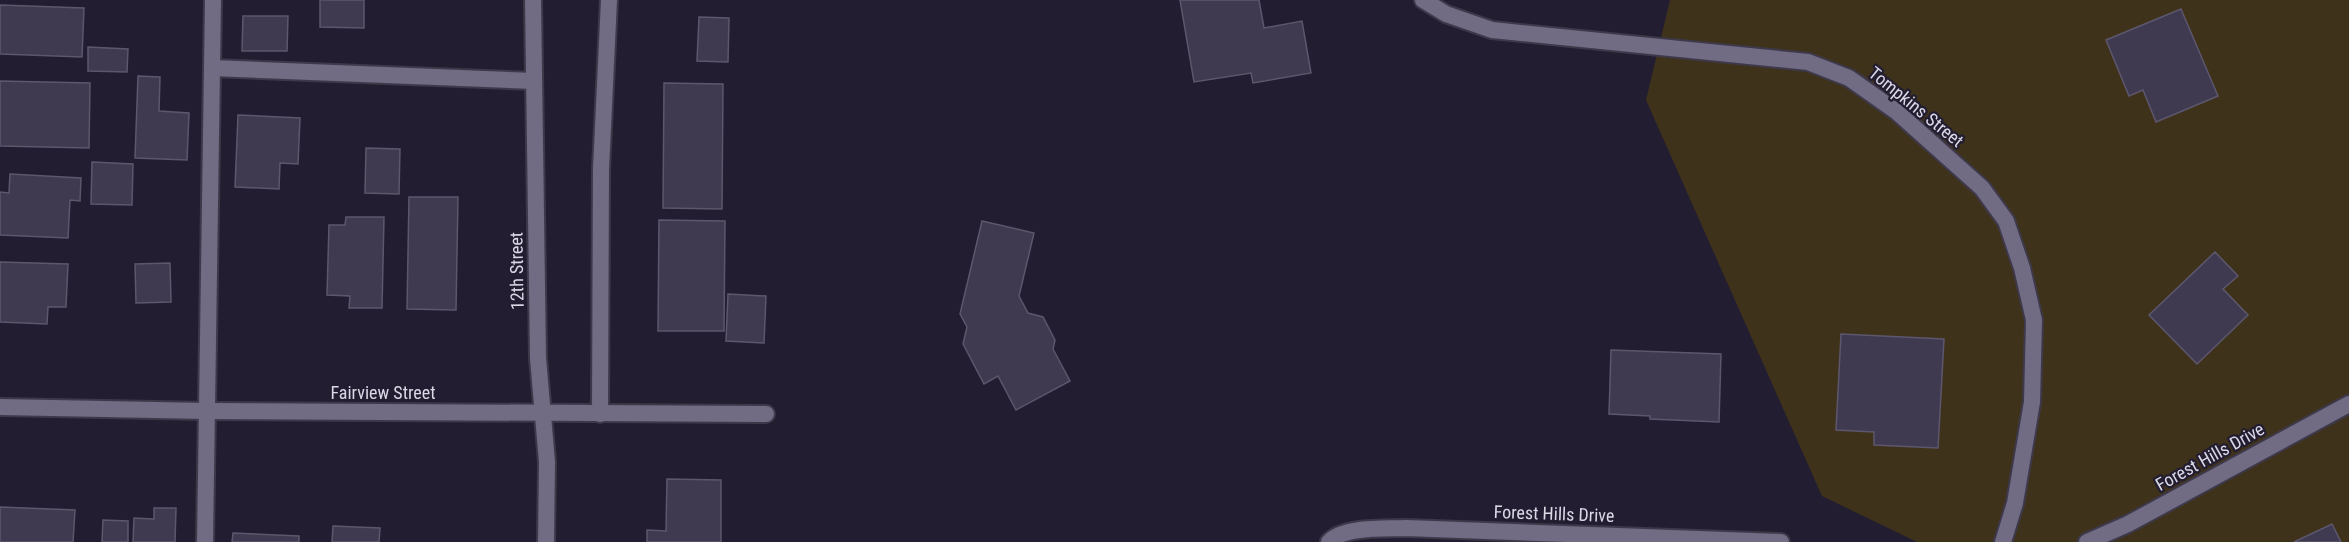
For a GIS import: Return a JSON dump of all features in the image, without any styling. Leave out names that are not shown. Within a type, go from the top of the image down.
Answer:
[{"type":"street","points":[[205,542],[213,0]]},
{"type":"street","name":"12th Street","points":[[533,0],[538,358],[547,462],[546,542]]},
{"type":"street","points":[[600,414],[601,170],[609,0]]},
{"type":"street","name":"Tompkins Street","points":[[1423,0],[1446,14],[1492,30],[1808,62],[1849,78],[1897,112],[1982,188],[2006,221],[2022,268],[2034,320],[2032,402],[2014,503],[2002,542]]},
{"type":"street","points":[[212,68],[534,81]]},
{"type":"street","name":"Forest Hills Drive","points":[[2087,542],[2127,524],[2349,404]]},
{"type":"street","name":"Fairview Street","points":[[0,407],[207,411],[766,414]]},
{"type":"street","name":"Forest Hills Drive","points":[[1329,542],[1334,536],[1368,529],[1406,528],[1781,542]]},
{"type":"shaded area","points":[[1670,0],[2349,0],[2349,542],[1917,542],[1822,496],[1646,100]]},
{"type":"building","points":[[320,0],[364,0],[364,28],[320,27]]},
{"type":"building","points":[[1180,0],[1259,0],[1264,28],[1302,21],[1311,73],[1253,83],[1251,73],[1194,82]]},
{"type":"building","points":[[0,5],[84,8],[82,57],[0,54]]},
{"type":"building","points":[[2181,9],[2218,96],[2156,122],[2143,90],[2129,96],[2106,40]]},
{"type":"building","points":[[243,16],[288,16],[287,51],[242,51]]},
{"type":"building","points":[[699,17],[729,18],[728,62],[697,61]]},
{"type":"building","points":[[88,47],[128,49],[127,72],[88,71]]},
{"type":"building","points":[[138,76],[160,77],[159,111],[189,113],[187,160],[135,158]]},
{"type":"building","points":[[0,81],[90,83],[89,148],[0,146]]},
{"type":"building","points":[[664,83],[723,84],[722,209],[663,208]]},
{"type":"building","points":[[238,115],[300,118],[298,164],[280,163],[279,189],[235,187]]},
{"type":"building","points":[[366,148],[400,149],[399,194],[365,193]]},
{"type":"building","points":[[92,162],[133,164],[132,205],[91,204]]},
{"type":"building","points":[[10,174],[81,178],[80,201],[70,200],[68,238],[0,235],[0,192],[9,193]]},
{"type":"building","points":[[409,197],[458,197],[456,310],[407,309]]},
{"type":"building","points":[[346,217],[384,217],[382,308],[349,308],[350,296],[327,295],[329,225],[345,225]]},
{"type":"building","points":[[659,220],[725,221],[724,331],[658,331]]},
{"type":"building","points":[[982,221],[1034,233],[1019,296],[1028,313],[1043,317],[1055,340],[1053,349],[1070,381],[1016,410],[998,376],[984,384],[963,344],[967,327],[960,314]]},
{"type":"building","points":[[2215,252],[2238,276],[2223,289],[2248,315],[2197,364],[2149,315]]},
{"type":"building","points":[[0,262],[68,264],[66,307],[48,307],[47,324],[0,322]]},
{"type":"building","points":[[170,263],[171,302],[136,303],[135,264]]},
{"type":"building","points":[[728,294],[766,296],[764,343],[726,341]]},
{"type":"building","points":[[1841,334],[1944,339],[1938,448],[1874,445],[1874,432],[1836,430]]},
{"type":"building","points":[[1611,350],[1721,354],[1719,422],[1650,419],[1650,416],[1609,414]]},
{"type":"building","points":[[667,479],[721,480],[721,542],[647,542],[647,530],[666,531]]},
{"type":"building","points":[[0,507],[75,510],[73,542],[0,542]]},
{"type":"building","points":[[154,508],[176,508],[175,542],[133,542],[134,518],[154,519]]},
{"type":"building","points":[[103,520],[128,521],[128,542],[102,542]]},
{"type":"building","points":[[2332,524],[2341,542],[2294,542]]},
{"type":"building","points":[[333,526],[380,528],[379,542],[332,542]]},
{"type":"building","points":[[233,533],[299,536],[299,542],[232,542]]}]
